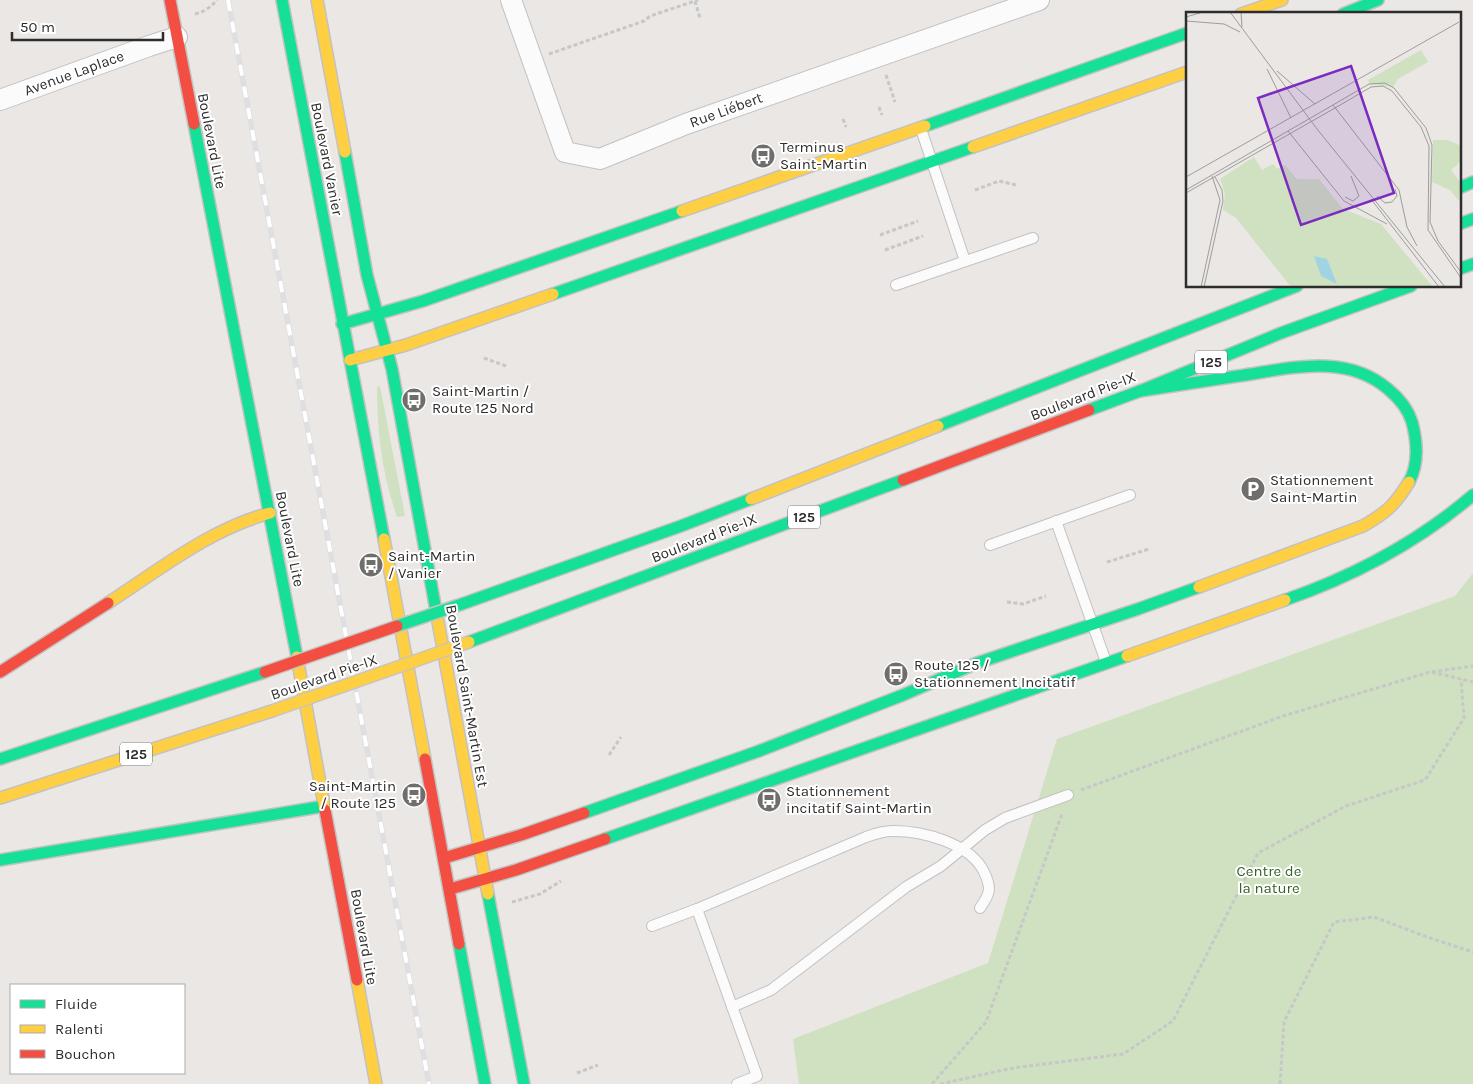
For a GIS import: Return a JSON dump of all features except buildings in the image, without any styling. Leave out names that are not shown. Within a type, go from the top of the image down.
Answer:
[{"type":"main road","name":"Boulevard Lite","points":[[170,0],[325,806],[370,1082]]},
{"type":"main road","name":"Boulevard Vanier","points":[[282,0],[342,324]]},
{"type":"main road","name":"Boulevard Vanier","points":[[317,0],[367,275],[377,315]]},
{"type":"main road","points":[[1247,12],[1282,0]]},
{"type":"main road","points":[[1348,12],[1378,0]]},
{"type":"main road","points":[[485,1084],[450,889],[342,324],[432,298],[921,128],[1186,33]]},
{"type":"main road","points":[[350,360],[388,351],[1186,72]]},
{"type":"main road","points":[[1460,188],[1473,182]]},
{"type":"main road","points":[[1460,224],[1473,219]]},
{"type":"main road","points":[[1460,269],[1473,264]]},
{"type":"main road","name":"Boulevard Pie-IX","points":[[0,759],[265,672],[681,526],[1289,288]]},
{"type":"main road","name":"Boulevard Pie-IX","points":[[0,798],[272,711],[469,642],[1140,391],[1281,333],[1405,288]]},
{"type":"main road","name":"Boulevard Saint-Martin Est","points":[[377,315],[392,369],[524,1084]]},
{"type":"main road","points":[[444,858],[521,835],[759,751],[903,695],[977,663],[1093,624],[1373,522],[1388,512],[1400,499],[1410,483],[1415,465],[1416,438],[1412,422],[1405,407],[1393,392],[1380,381],[1346,368],[1320,365],[1292,368],[1140,391]]},
{"type":"main road","points":[[450,889],[485,880],[1290,599],[1363,570],[1401,549],[1422,536],[1473,495]]},
{"type":"main road","points":[[0,672],[209,538],[248,519],[270,513]]},
{"type":"main road","points":[[0,860],[325,806]]},
{"type":"street","name":"Rue Liébert","points":[[511,0],[565,152],[600,159],[686,124],[1039,0]]},
{"type":"street","name":"Avenue Laplace","points":[[0,100],[149,46],[177,38]]},
{"type":"lane","points":[[921,128],[965,261]]},
{"type":"lane","points":[[896,285],[1033,238]]},
{"type":"lane","points":[[990,545],[1130,495]]},
{"type":"lane","points":[[1056,521],[1107,663]]},
{"type":"lane","points":[[732,1007],[771,990],[906,887],[941,866],[985,830],[1005,818],[1068,795]]},
{"type":"lane","points":[[652,926],[878,833],[892,831],[933,837],[963,849],[980,863],[987,877],[990,890],[988,897],[980,908]]},
{"type":"lane","points":[[698,908],[757,1076],[737,1084]]},
{"type":"path","points":[[198,14],[212,6],[217,0]]},
{"type":"path","points":[[532,60],[644,21],[650,16],[696,0],[700,18]]},
{"type":"path","points":[[886,75],[894,102]]},
{"type":"path","points":[[879,107],[882,115]]},
{"type":"path","points":[[843,119],[846,127]]},
{"type":"path","points":[[975,190],[999,181],[1016,185]]},
{"type":"path","points":[[880,235],[918,221]]},
{"type":"path","points":[[885,250],[923,236]]},
{"type":"path","points":[[484,358],[506,366]]},
{"type":"path","points":[[1107,562],[1149,549]]},
{"type":"path","points":[[1008,602],[1023,604],[1046,596]]},
{"type":"path","points":[[932,1084],[986,1022],[1068,795],[1283,716],[1430,672],[1473,666]]},
{"type":"path","points":[[1430,672],[1473,682]]},
{"type":"path","points":[[940,1084],[1013,1068],[1123,1054],[1173,1021],[1258,853],[1346,806],[1425,780],[1464,718],[1461,679]]},
{"type":"path","points":[[609,755],[620,737]]},
{"type":"path","points":[[1280,1084],[1284,1022],[1334,922],[1374,917],[1473,952]]},
{"type":"path","points":[[577,1073],[598,1065]]},
{"type":"green space","points":[[380,386],[405,516],[397,517],[384,469],[378,420],[377,387]]},
{"type":"green space","name":"Centre de la nature","points":[[1473,573],[1473,1084],[799,1084],[793,1039],[988,963],[1057,739],[1455,596]]},
{"type":"railway","points":[[228,0],[429,1084]]},
{"type":"traffic: fast","points":[[282,0],[384,539]]},
{"type":"traffic: fast","points":[[1348,12],[1378,0]]},
{"type":"traffic: fast","points":[[925,126],[1186,33]]},
{"type":"traffic: fast","points":[[194,124],[297,657]]},
{"type":"traffic: fast","points":[[553,294],[973,147]]},
{"type":"traffic: fast","points":[[345,152],[367,275],[392,369],[437,616]]},
{"type":"traffic: fast","points":[[1460,188],[1473,182]]},
{"type":"traffic: fast","points":[[342,324],[423,301],[682,211]]},
{"type":"traffic: fast","points":[[1460,224],[1473,219]]},
{"type":"traffic: fast","points":[[1460,269],[1473,264]]},
{"type":"traffic: fast","points":[[938,426],[1292,288]]},
{"type":"traffic: fast","points":[[1089,410],[1281,333],[1405,288]]},
{"type":"traffic: fast","points":[[1140,391],[1296,367],[1316,366],[1353,370],[1371,378],[1388,389],[1406,408],[1414,429],[1416,445],[1416,460],[1409,482]]},
{"type":"traffic: fast","points":[[469,642],[903,480]]},
{"type":"traffic: fast","points":[[1285,600],[1336,580],[1384,556],[1430,528],[1473,495]]},
{"type":"traffic: fast","points":[[462,604],[751,499]]},
{"type":"traffic: fast","points":[[584,813],[759,751],[903,695],[977,663],[1199,587]]},
{"type":"traffic: fast","points":[[397,626],[462,604]]},
{"type":"traffic: fast","points":[[605,839],[1127,656]]},
{"type":"traffic: fast","points":[[0,759],[265,672]]},
{"type":"traffic: fast","points":[[0,860],[325,806]]},
{"type":"traffic: fast","points":[[488,894],[524,1084]]},
{"type":"traffic: fast","points":[[459,944],[485,1084]]},
{"type":"traffic: slow","points":[[317,0],[345,152]]},
{"type":"traffic: slow","points":[[1247,12],[1282,0]]},
{"type":"traffic: slow","points":[[973,147],[1186,72]]},
{"type":"traffic: slow","points":[[682,211],[925,126]]},
{"type":"traffic: slow","points":[[350,360],[406,345],[553,294]]},
{"type":"traffic: slow","points":[[751,499],[938,426]]},
{"type":"traffic: slow","points":[[1199,587],[1363,526],[1389,508],[1409,482]]},
{"type":"traffic: slow","points":[[108,603],[206,540],[248,520],[270,513]]},
{"type":"traffic: slow","points":[[384,539],[425,759]]},
{"type":"traffic: slow","points":[[1127,656],[1285,600]]},
{"type":"traffic: slow","points":[[437,616],[488,894]]},
{"type":"traffic: slow","points":[[272,711],[469,642]]},
{"type":"traffic: slow","points":[[297,657],[325,810]]},
{"type":"traffic: slow","points":[[0,798],[272,711]]},
{"type":"traffic: slow","points":[[357,980],[376,1084]]},
{"type":"traffic: jam","points":[[170,0],[194,124]]},
{"type":"traffic: jam","points":[[903,480],[1089,410]]},
{"type":"traffic: jam","points":[[0,672],[108,603]]},
{"type":"traffic: jam","points":[[265,672],[397,626]]},
{"type":"traffic: jam","points":[[425,759],[459,944]]},
{"type":"traffic: jam","points":[[325,810],[357,980]]},
{"type":"traffic: jam","points":[[444,858],[521,835],[584,813]]},
{"type":"traffic: jam","points":[[450,889],[516,870],[605,839]]},
{"type":"place","name":"Terminus Saint-Martin","points":[[763,156]]},
{"type":"place","name":"Saint-Martin / Route 125 Nord","points":[[414,400]]},
{"type":"place","name":"Stationnement Saint-Martin","points":[[1253,489]]},
{"type":"place","name":"Saint-Martin / Vanier","points":[[371,565]]},
{"type":"place","name":"Route 125 / Stationnement Incitatif","points":[[896,674]]},
{"type":"place","name":"Saint-Martin / Route 125","points":[[414,795]]},
{"type":"place","name":"Stationnement incitatif Saint-Martin","points":[[769,800]]}]
